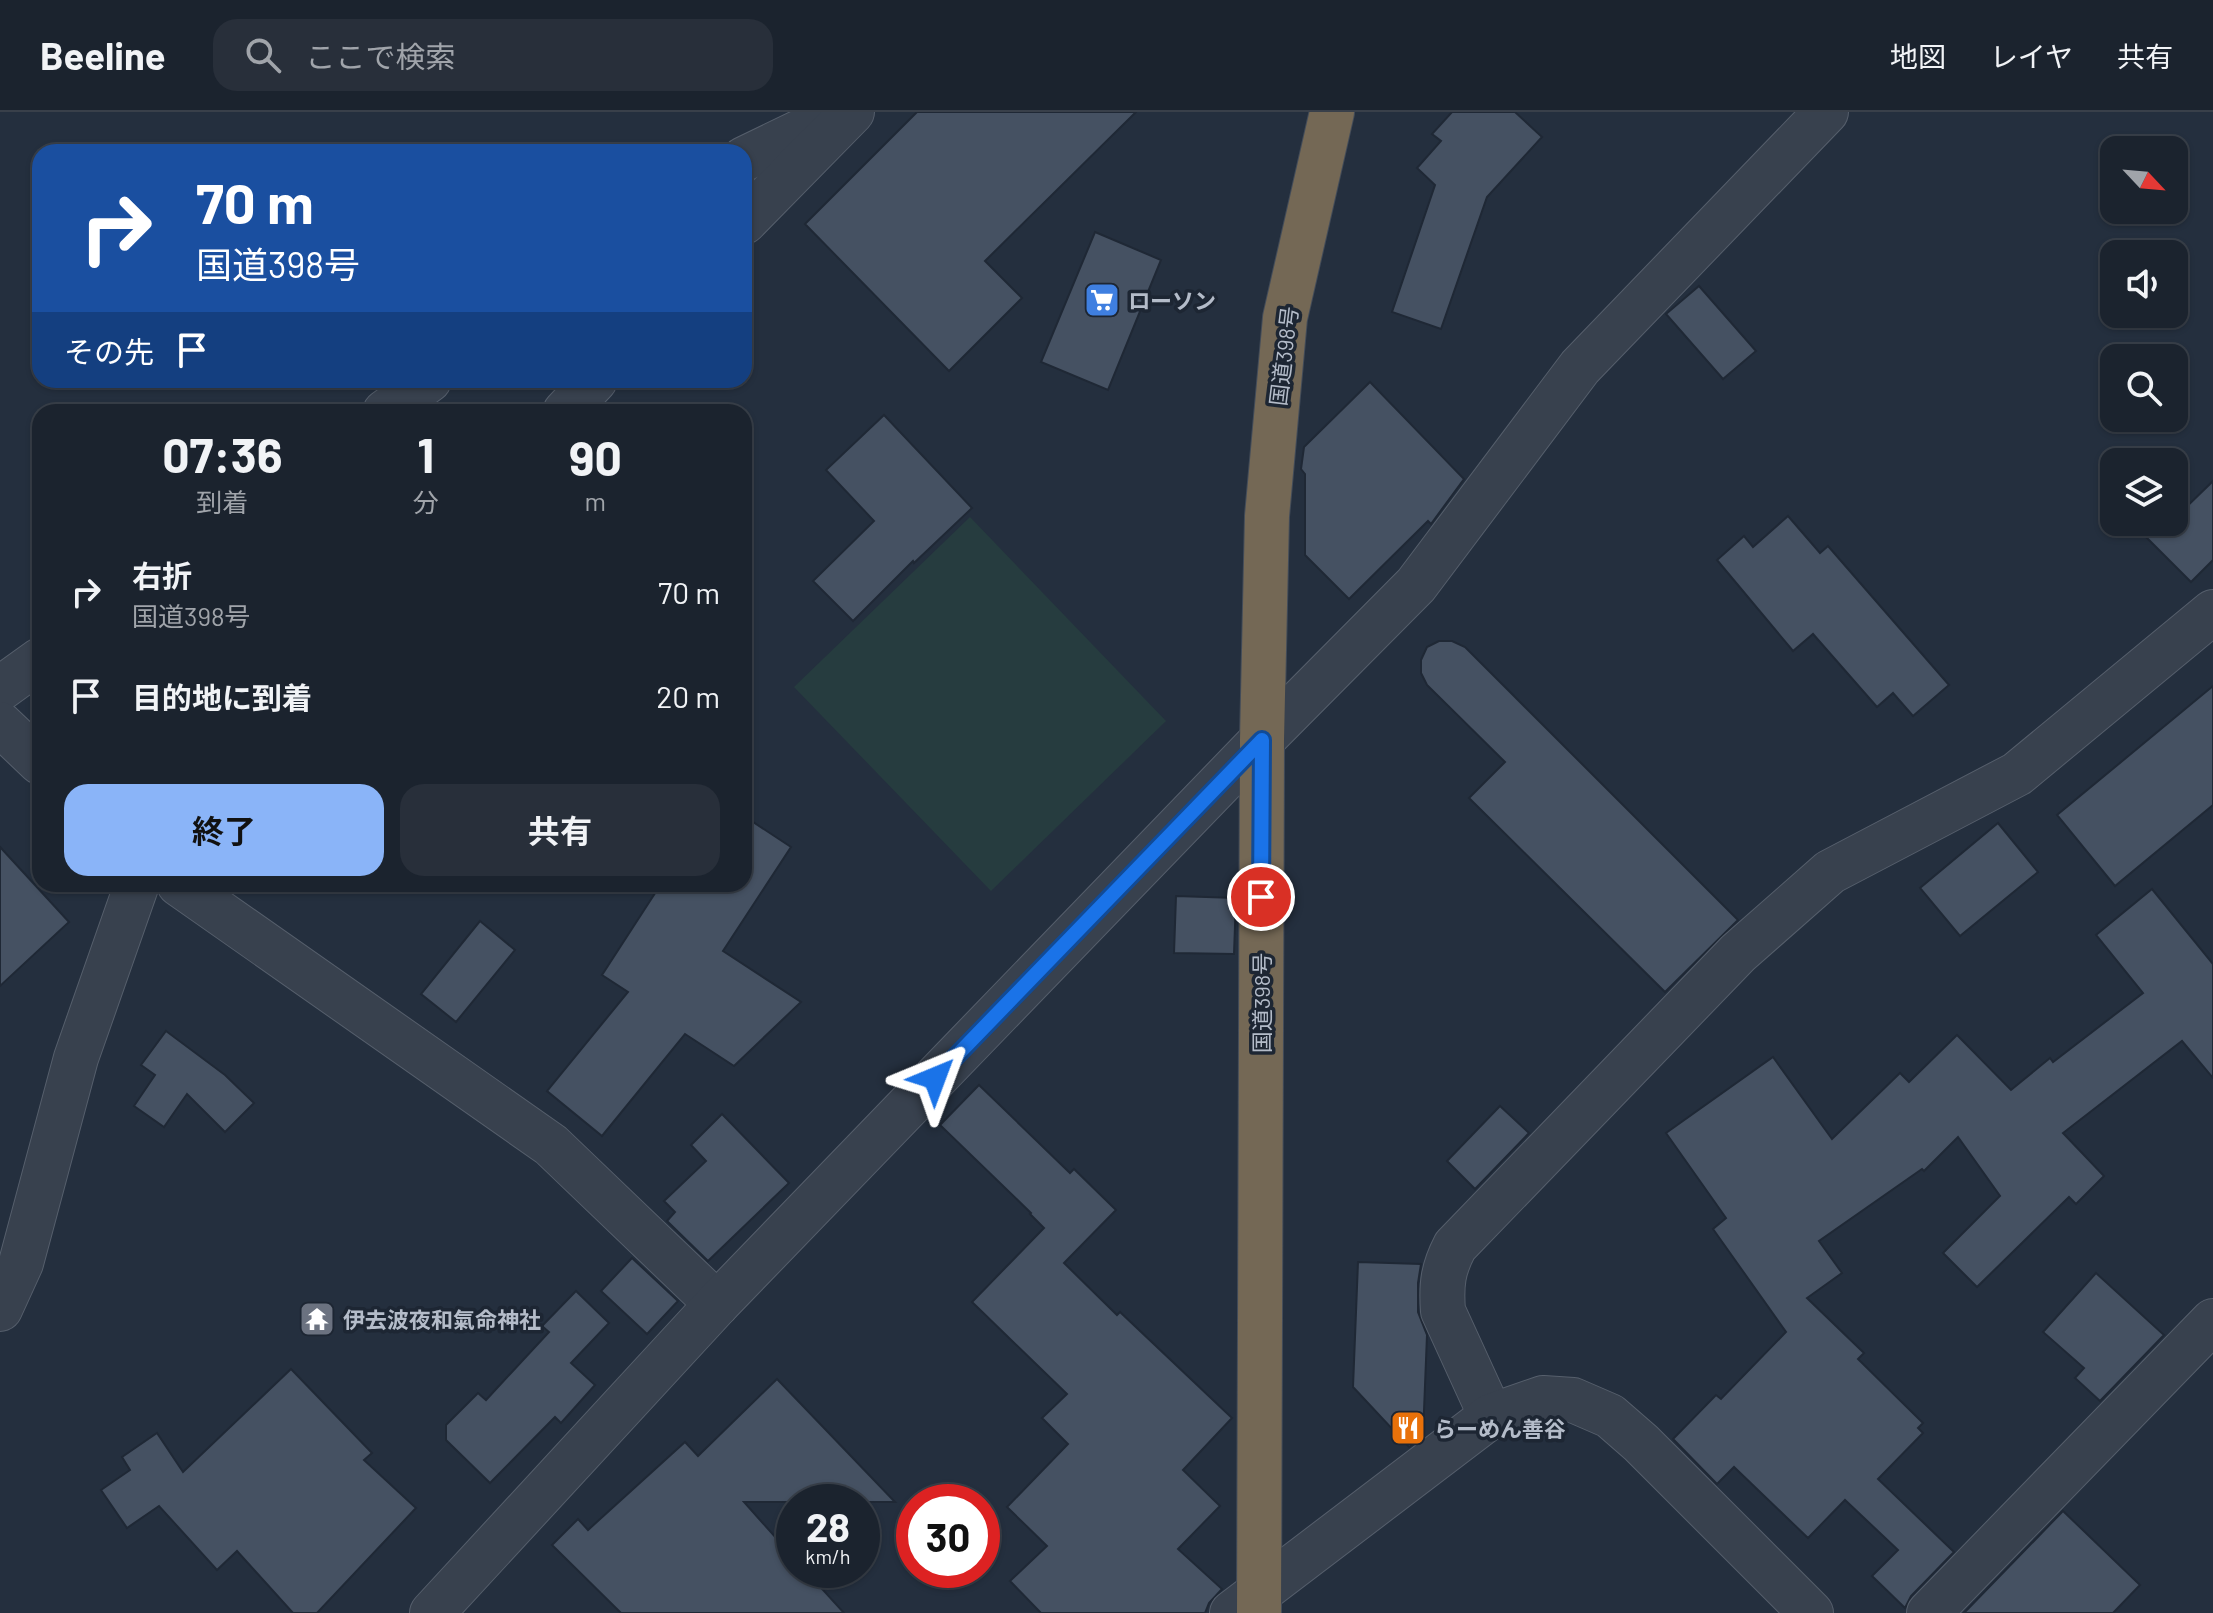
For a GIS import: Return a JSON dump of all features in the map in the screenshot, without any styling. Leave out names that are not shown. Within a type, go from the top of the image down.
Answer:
[{"type":"highway","name":"国道398号","points":[[1250,1606],[1267,516],[1285,318],[1332,112]]},
{"type":"street","points":[[752,155],[843,112]]},
{"type":"street","points":[[752,214],[852,112]]},
{"type":"street","points":[[432,1613],[717,1304],[1416,585],[1580,367],[1826,112]]},
{"type":"street","points":[[396,404],[418,388]]},
{"type":"street","points":[[572,404],[588,388]]},
{"type":"street","points":[[1491,1416],[1443,1311],[1445,1265],[1455,1246],[1738,953],[1830,872],[2017,774],[2213,612]]},
{"type":"street","points":[[0,689],[32,666]]},
{"type":"street","points":[[0,724],[32,754]]},
{"type":"street","points":[[0,1309],[21,1263],[76,1058],[134,892]]},
{"type":"street","points":[[190,892],[551,1145],[717,1304]]},
{"type":"street","points":[[1929,1613],[2213,1321]]},
{"type":"street","points":[[1250,1606],[1491,1416],[1543,1398],[1573,1400],[1610,1416],[1641,1443],[1811,1613]]},
{"type":"green space","points":[[970,517],[1166,721],[991,891],[794,687]]},
{"type":"building","points":[[917,112],[1136,112],[985,261],[1022,298],[949,371],[805,224]]},
{"type":"building","points":[[1452,112],[1515,112],[1542,137],[1487,197],[1441,329],[1392,312],[1435,185],[1417,168],[1441,141],[1432,134]]},
{"type":"building","points":[[1095,232],[1161,260],[1108,390],[1041,362]]},
{"type":"building","points":[[1699,286],[1756,351],[1723,379],[1666,314]]},
{"type":"building","points":[[1370,382],[1464,479],[1431,524],[1428,521],[1349,599],[1305,555],[1305,474],[1301,469],[1304,447]]},
{"type":"building","points":[[884,415],[972,508],[853,621],[813,581],[874,521],[826,470]]},
{"type":"building","points":[[2213,481],[2213,560],[2191,582],[2145,536],[2188,536],[2188,505]]},
{"type":"building","points":[[1788,516],[1820,553],[1828,546],[1949,685],[1913,716],[1893,693],[1877,707],[1813,634],[1793,651],[1717,560],[1744,536],[1753,547]]},
{"type":"building","points":[[1439,641],[1452,641],[1465,647],[1738,920],[1665,992],[1469,798],[1505,762],[1427,685],[1421,673],[1421,660],[1427,647]]},
{"type":"building","points":[[2213,686],[2213,805],[2115,886],[2057,815]]},
{"type":"building","points":[[752,821],[791,847],[723,951],[801,1002],[734,1066],[685,1034],[602,1136],[547,1091],[628,992],[602,975],[656,892],[752,892]]},
{"type":"building","points":[[1998,823],[2038,872],[1960,936],[1920,888]]},
{"type":"building","points":[[0,847],[32,882],[32,892],[41,892],[69,922],[0,986]]},
{"type":"building","points":[[2152,889],[2213,964],[2213,1078],[2182,1041],[2063,1133],[2104,1176],[2076,1204],[2069,1197],[1977,1287],[1943,1253],[2000,1196],[1958,1137],[1924,1171],[1922,1169],[1819,1241],[1842,1273],[1807,1298],[1864,1353],[1858,1359],[1923,1423],[1918,1428],[1923,1433],[1878,1479],[1954,1552],[1911,1596],[1905,1608],[1872,1576],[1898,1550],[1845,1500],[1808,1538],[1734,1467],[1717,1484],[1673,1439],[1716,1395],[1721,1399],[1786,1332],[1713,1229],[1726,1218],[1666,1133],[1773,1057],[1832,1139],[1900,1073],[1909,1082],[1957,1035],[2011,1090],[2050,1058],[2053,1062],[2143,993],[2096,935]]},
{"type":"building","points":[[1176,896],[1236,898],[1234,954],[1174,953]]},
{"type":"building","points":[[480,921],[515,950],[456,1022],[421,994]]},
{"type":"building","points":[[166,1031],[225,1075],[254,1103],[225,1132],[187,1094],[164,1127],[134,1106],[155,1075],[141,1065]]},
{"type":"building","points":[[979,1085],[1070,1173],[1074,1169],[1116,1210],[1064,1263],[1232,1418],[1183,1470],[1220,1506],[1178,1549],[1222,1589],[1209,1603],[1205,1613],[1041,1613],[1010,1581],[1047,1546],[1007,1507],[1068,1444],[1042,1418],[1067,1394],[972,1302],[1044,1228],[940,1125]]},
{"type":"building","points":[[1500,1106],[1529,1133],[1475,1189],[1447,1161]]},
{"type":"building","points":[[722,1114],[789,1183],[708,1261],[667,1221],[675,1212],[664,1201],[706,1161],[691,1145]]},
{"type":"building","points":[[632,1258],[678,1301],[647,1334],[601,1291]]},
{"type":"building","points":[[1358,1262],[1421,1264],[1418,1312],[1427,1335],[1423,1436],[1409,1447],[1353,1387]]},
{"type":"building","points":[[2096,1273],[2164,1335],[2100,1401],[2075,1378],[2084,1368],[2043,1332]]},
{"type":"building","points":[[576,1291],[609,1323],[571,1363],[595,1385],[561,1423],[555,1417],[490,1483],[446,1440],[446,1425],[478,1393],[486,1400],[549,1332],[542,1326]]},
{"type":"building","points":[[291,1369],[372,1453],[364,1460],[416,1508],[317,1613],[293,1613],[237,1551],[217,1570],[159,1506],[127,1528],[101,1490],[130,1470],[122,1457],[157,1433],[183,1472]]},
{"type":"building","points":[[777,1379],[878,1484],[776,1484],[776,1502],[744,1502],[776,1538],[776,1588],[821,1588],[844,1613],[621,1613],[552,1545],[578,1519],[588,1530],[685,1442],[698,1456]]},
{"type":"building","points":[[880,1486],[895,1502],[880,1502]]},
{"type":"building","points":[[2063,1511],[2140,1585],[2113,1613],[1964,1613]]},
{"type":"place","name":"ローソン","points":[[1102,300]]},
{"type":"place","name":"伊去波夜和氣命神社","points":[[317,1319]]},
{"type":"place","name":"らーめん善谷","points":[[1408,1428]]},
{"type":"route","points":[[935,1078],[1262,740],[1261,897]]}]
